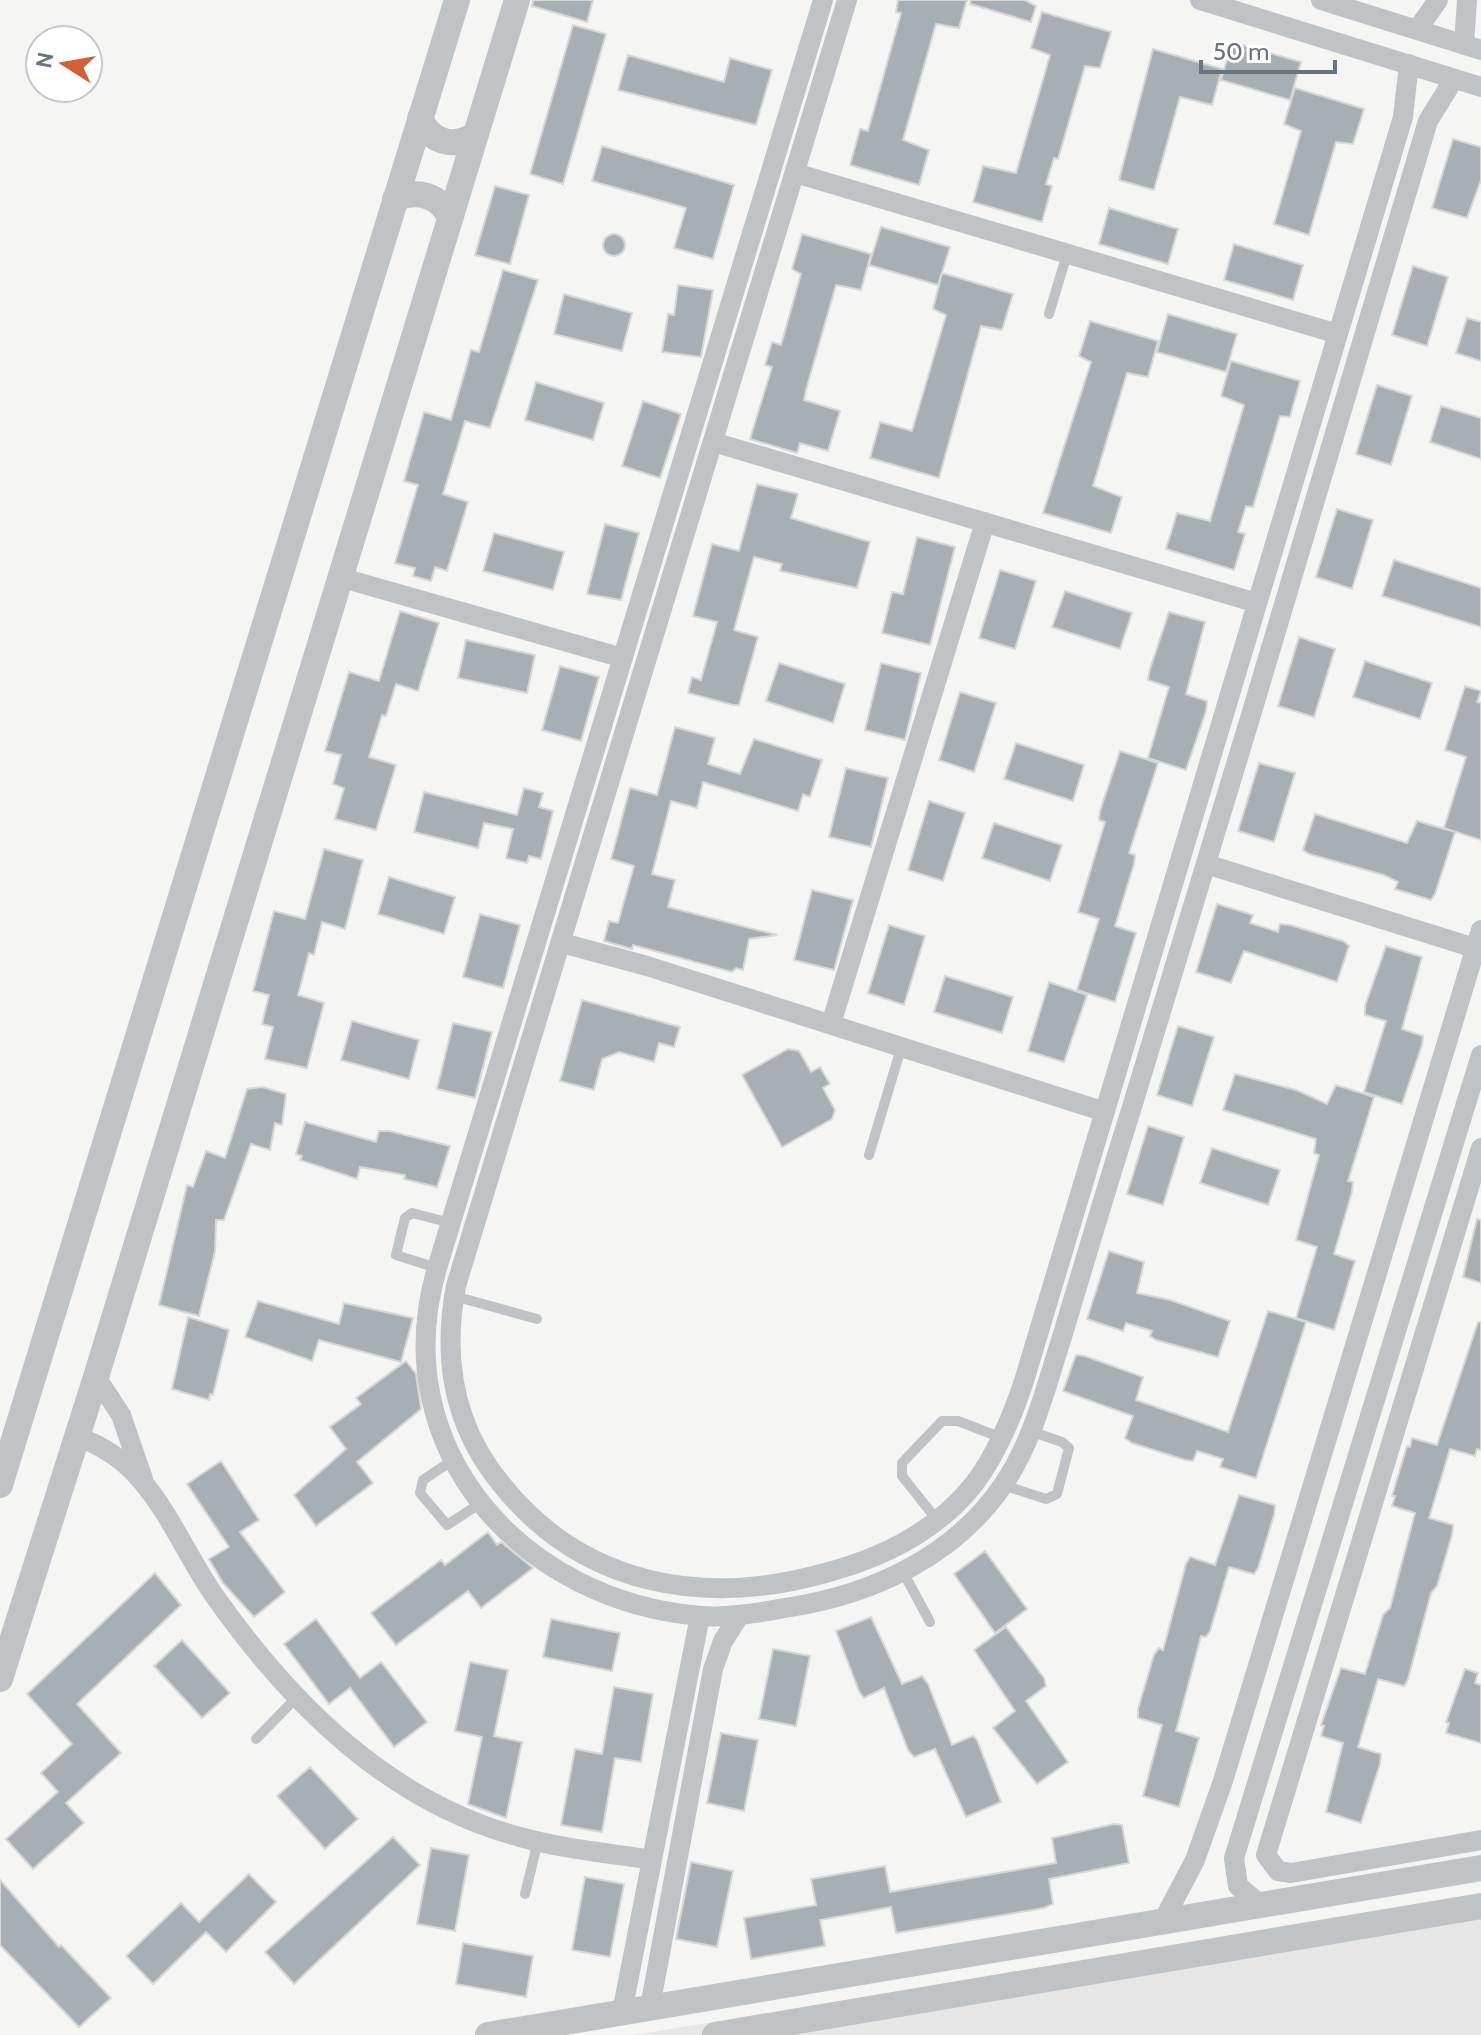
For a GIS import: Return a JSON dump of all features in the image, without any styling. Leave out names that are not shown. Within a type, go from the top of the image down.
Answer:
[{"type":"street","points":[[0,1485],[457,0]]},
{"type":"street","points":[[0,1679],[96,1377],[517,0]]},
{"type":"street","points":[[823,0],[437,1268],[427,1315],[425,1350],[436,1418],[453,1460],[481,1503],[519,1545],[565,1577],[617,1597],[700,1616],[739,1616],[836,1599],[903,1572],[963,1530],[1003,1485],[1030,1431],[1278,631],[1428,121],[1454,79]]},
{"type":"street","points":[[847,0],[454,1296],[449,1348],[459,1410],[471,1439],[502,1486],[537,1524],[593,1562],[636,1577],[712,1588],[789,1583],[847,1567],[894,1548],[937,1520],[974,1484],[1002,1438],[1014,1411],[1403,117],[1409,64]]},
{"type":"street","points":[[1200,0],[1257,8],[1481,87]]},
{"type":"street","points":[[1321,0],[1472,47],[1467,0]]},
{"type":"street","points":[[1417,30],[1438,0]]},
{"type":"street","points":[[420,118],[429,133],[443,142],[460,142],[475,135]]},
{"type":"street","points":[[795,173],[1338,334]]},
{"type":"street","points":[[395,199],[423,194],[440,202],[450,217]]},
{"type":"street","points":[[752,235],[774,242]]},
{"type":"street","points":[[713,442],[985,522],[1254,612],[1278,631]]},
{"type":"street","points":[[831,1024],[985,522]]},
{"type":"street","points":[[339,577],[623,658]]},
{"type":"street","points":[[1162,1923],[1195,1860],[1223,1781],[1479,943],[1204,873],[1175,874]]},
{"type":"street","points":[[562,943],[902,1045],[1102,1111]]},
{"type":"street","points":[[1261,1905],[1244,1894],[1233,1867],[1481,1055]]},
{"type":"street","points":[[1481,1148],[1266,1855],[1278,1871],[1291,1873],[1481,1840]]},
{"type":"street","points":[[1430,1220],[1457,1227]]},
{"type":"street","points":[[1040,1322],[1063,1331]]},
{"type":"street","points":[[96,1377],[126,1425],[143,1479],[214,1596],[295,1699],[354,1750],[418,1794],[474,1822],[538,1841],[652,1860]]},
{"type":"street","points":[[77,1437],[106,1449],[143,1479]]},
{"type":"street","points":[[481,1503],[502,1486]]},
{"type":"street","points":[[622,2012],[700,1616]]},
{"type":"street","points":[[650,2007],[710,1684],[723,1641],[739,1616]]},
{"type":"street","points":[[688,1679],[710,1684]]},
{"type":"street","points":[[1223,1781],[1256,1791]]},
{"type":"street","points":[[488,2035],[1481,1868]]},
{"type":"street","points":[[715,2035],[1481,1906]]},
{"type":"lane","points":[[1049,314],[1067,254]]},
{"type":"lane","points":[[869,1155],[902,1045]]},
{"type":"lane","points":[[437,1268],[396,1255],[405,1218],[412,1213],[451,1223]]},
{"type":"lane","points":[[454,1296],[537,1319]]},
{"type":"lane","points":[[937,1520],[902,1476],[904,1460],[942,1421],[958,1421],[1002,1438]]},
{"type":"lane","points":[[1003,1485],[1046,1499],[1057,1494],[1069,1448],[1062,1442],[1030,1431]]},
{"type":"lane","points":[[453,1460],[423,1480],[420,1493],[447,1525],[481,1503]]},
{"type":"lane","points":[[903,1572],[930,1622]]},
{"type":"lane","points":[[256,1739],[295,1699]]},
{"type":"lane","points":[[525,1894],[538,1841]]},
{"type":"shaded area","points":[[1481,1896],[1481,2035],[634,2035],[1032,1970]]},
{"type":"building","points":[[533,0],[593,0],[587,22],[532,6]]},
{"type":"building","points":[[898,0],[967,0],[959,28],[936,24],[903,140],[929,150],[919,185],[850,165],[860,129],[868,131],[901,13],[896,12]]},
{"type":"building","points":[[971,0],[1025,0],[1036,6],[1031,22],[970,4]]},
{"type":"building","points":[[1042,12],[1111,32],[1100,68],[1085,66],[1058,159],[1054,158],[1046,184],[1052,186],[1042,222],[973,202],[983,166],[1016,173],[1050,55],[1031,48]]},
{"type":"building","points":[[573,25],[606,34],[563,184],[530,174]]},
{"type":"building","points":[[1232,42],[1301,62],[1290,100],[1221,80]]},
{"type":"building","points":[[1153,49],[1222,69],[1212,105],[1180,97],[1154,190],[1119,180]]},
{"type":"building","points":[[628,55],[724,82],[730,58],[772,70],[756,125],[618,90]]},
{"type":"building","points":[[1295,88],[1364,109],[1353,144],[1336,142],[1309,235],[1274,224],[1301,131],[1284,124]]},
{"type":"building","points":[[1453,139],[1481,147],[1481,180],[1467,218],[1432,208]]},
{"type":"building","points":[[602,146],[734,185],[713,259],[674,248],[686,208],[592,181]]},
{"type":"building","points":[[495,186],[529,195],[510,264],[475,255]]},
{"type":"building","points":[[1109,208],[1178,229],[1168,264],[1099,244]]},
{"type":"building","points":[[881,227],[950,247],[938,285],[869,265]]},
{"type":"building","points":[[614,234],[622,237],[625,245],[622,253],[614,256],[606,253],[603,245],[606,237]]},
{"type":"building","points":[[802,234],[871,254],[861,290],[836,285],[806,390],[804,400],[840,411],[828,451],[800,443],[797,453],[750,439],[772,367],[765,365],[772,342],[781,345],[801,274],[792,269]]},
{"type":"building","points":[[1234,244],[1303,265],[1293,300],[1224,280]]},
{"type":"building","points":[[1413,266],[1448,277],[1427,346],[1392,335]]},
{"type":"building","points":[[503,270],[538,280],[490,428],[465,421],[443,494],[468,502],[447,571],[435,567],[431,581],[413,576],[415,568],[395,563],[418,485],[404,481],[424,412],[451,420],[471,350],[479,352]]},
{"type":"building","points":[[942,273],[1013,294],[1002,330],[981,326],[939,478],[870,458],[880,422],[912,431],[946,315],[933,309]]},
{"type":"building","points":[[678,285],[713,290],[701,357],[662,352],[668,314],[674,315]]},
{"type":"building","points":[[564,294],[632,313],[622,351],[554,334]]},
{"type":"building","points":[[1168,314],[1237,334],[1226,372],[1157,352]]},
{"type":"building","points":[[1467,318],[1481,322],[1481,361],[1456,353]]},
{"type":"building","points":[[1090,321],[1158,341],[1148,377],[1127,373],[1093,486],[1122,497],[1111,533],[1043,513],[1091,362],[1079,356]]},
{"type":"building","points":[[1231,361],[1300,381],[1290,417],[1280,416],[1253,507],[1246,506],[1238,532],[1245,534],[1234,570],[1166,549],[1177,513],[1210,521],[1244,405],[1221,396]]},
{"type":"building","points":[[536,382],[604,403],[593,440],[525,420]]},
{"type":"building","points":[[1377,385],[1412,396],[1391,465],[1356,454]]},
{"type":"building","points":[[643,401],[681,414],[660,478],[622,466]]},
{"type":"building","points":[[1441,406],[1481,418],[1481,459],[1430,442]]},
{"type":"building","points":[[757,484],[798,494],[791,518],[870,542],[857,588],[780,571],[782,564],[754,557],[734,630],[758,637],[739,705],[733,705],[688,693],[692,677],[701,680],[717,622],[693,616],[712,544],[739,551]]},
{"type":"building","points":[[1337,509],[1373,520],[1352,589],[1316,577]]},
{"type":"building","points":[[605,524],[639,533],[621,600],[587,594]]},
{"type":"building","points":[[494,533],[564,552],[553,590],[483,571]]},
{"type":"building","points":[[917,537],[955,547],[930,645],[882,633],[892,592],[903,594]]},
{"type":"building","points":[[1394,560],[1481,588],[1481,627],[1382,596]]},
{"type":"building","points":[[1000,570],[1036,581],[1015,649],[979,638]]},
{"type":"building","points":[[1065,591],[1132,613],[1120,649],[1052,627]]},
{"type":"building","points":[[400,611],[439,623],[418,691],[396,684],[369,757],[396,765],[376,830],[335,819],[344,788],[333,784],[341,755],[325,751],[349,672],[379,681]]},
{"type":"building","points":[[1169,612],[1205,622],[1186,694],[1207,701],[1206,711],[1186,770],[1148,758],[1169,687],[1148,680],[1149,672]]},
{"type":"building","points":[[1299,637],[1335,649],[1314,717],[1278,706]]},
{"type":"building","points":[[466,640],[535,655],[527,693],[458,678]]},
{"type":"building","points":[[1365,661],[1432,683],[1420,719],[1353,697]]},
{"type":"building","points":[[779,663],[845,684],[833,723],[766,701]]},
{"type":"building","points":[[881,663],[921,673],[905,740],[865,730]]},
{"type":"building","points":[[560,666],[599,677],[581,741],[542,730]]},
{"type":"building","points":[[1465,686],[1481,691],[1477,702],[1481,703],[1481,840],[1444,828],[1466,757],[1445,750]]},
{"type":"building","points":[[960,692],[996,703],[974,772],[939,760]]},
{"type":"building","points":[[675,727],[715,738],[708,764],[740,774],[754,739],[822,760],[810,797],[803,794],[798,811],[703,782],[697,808],[671,801],[652,874],[675,880],[668,907],[777,935],[749,939],[743,970],[736,968],[732,972],[633,945],[632,949],[604,941],[609,921],[618,923],[634,866],[611,859],[630,788],[657,795]]},
{"type":"building","points":[[1016,743],[1084,765],[1073,801],[1004,779]]},
{"type":"building","points":[[1120,751],[1158,763],[1129,853],[1135,855],[1134,864],[1115,926],[1136,933],[1115,1002],[1077,990],[1099,919],[1078,912],[1105,822],[1099,820],[1100,811]]},
{"type":"building","points":[[1259,763],[1295,773],[1274,842],[1238,831]]},
{"type":"building","points":[[846,768],[888,778],[871,847],[829,837]]},
{"type":"building","points":[[524,788],[543,793],[539,807],[553,811],[541,859],[529,856],[527,863],[506,858],[513,829],[484,823],[478,848],[414,832],[424,792],[517,815]]},
{"type":"building","points":[[929,801],[965,813],[943,881],[908,870]]},
{"type":"building","points":[[1315,814],[1407,843],[1417,821],[1455,832],[1431,900],[1395,889],[1398,882],[1384,875],[1303,850]]},
{"type":"building","points":[[994,823],[1062,845],[1050,881],[982,858]]},
{"type":"building","points":[[324,849],[363,860],[345,929],[322,922],[314,955],[309,953],[298,995],[324,1003],[307,1068],[265,1059],[273,1027],[262,1024],[269,995],[253,991],[274,911],[305,919]]},
{"type":"building","points":[[389,877],[455,897],[444,934],[378,914]]},
{"type":"building","points":[[812,890],[853,900],[834,970],[794,960]]},
{"type":"building","points":[[1217,904],[1253,915],[1250,923],[1278,932],[1280,924],[1290,925],[1343,941],[1349,946],[1337,982],[1244,951],[1231,983],[1196,972]]},
{"type":"building","points":[[480,914],[520,925],[503,988],[463,977]]},
{"type":"building","points":[[889,925],[925,936],[904,1005],[868,993]]},
{"type":"building","points":[[1386,946],[1422,957],[1402,1029],[1423,1036],[1422,1045],[1402,1104],[1364,1092],[1386,1021],[1365,1015],[1365,1006]]},
{"type":"building","points":[[945,976],[1013,997],[1002,1033],[934,1012]]},
{"type":"building","points":[[1049,982],[1087,995],[1064,1062],[1028,1051]]},
{"type":"building","points":[[582,1000],[680,1027],[674,1047],[659,1043],[654,1062],[619,1052],[602,1059],[594,1090],[560,1081]]},
{"type":"building","points":[[352,1021],[419,1040],[409,1079],[341,1060]]},
{"type":"building","points":[[453,1023],[492,1032],[475,1098],[437,1089]]},
{"type":"building","points":[[1178,1026],[1214,1037],[1192,1106],[1157,1095]]},
{"type":"building","points":[[788,1049],[799,1051],[811,1072],[820,1067],[830,1084],[823,1088],[835,1110],[832,1119],[782,1147],[742,1075]]},
{"type":"building","points":[[1235,1074],[1296,1090],[1327,1104],[1336,1085],[1374,1097],[1348,1181],[1353,1182],[1352,1192],[1334,1254],[1355,1261],[1334,1330],[1296,1318],[1317,1247],[1296,1240],[1319,1155],[1314,1153],[1316,1139],[1223,1110]]},
{"type":"building","points":[[262,1087],[286,1094],[282,1125],[275,1123],[270,1150],[251,1144],[224,1220],[216,1220],[215,1251],[199,1316],[159,1305],[187,1185],[193,1187],[206,1151],[225,1158],[247,1089]]},
{"type":"building","points":[[305,1122],[376,1142],[379,1131],[389,1131],[450,1146],[437,1187],[404,1179],[405,1175],[360,1167],[357,1179],[300,1160],[302,1156],[296,1154]]},
{"type":"building","points":[[1148,1126],[1184,1137],[1163,1205],[1127,1194]]},
{"type":"building","points":[[1212,1148],[1280,1170],[1268,1205],[1200,1183]]},
{"type":"building","points":[[1477,1219],[1481,1220],[1481,1283],[1463,1277]]},
{"type":"building","points":[[1109,1251],[1144,1262],[1137,1293],[1170,1300],[1230,1321],[1218,1357],[1156,1340],[1150,1336],[1152,1331],[1126,1323],[1123,1331],[1087,1319]]},
{"type":"building","points":[[258,1301],[339,1324],[344,1303],[413,1318],[401,1362],[319,1340],[312,1361],[245,1337]]},
{"type":"building","points":[[1268,1311],[1306,1322],[1256,1478],[1220,1467],[1223,1459],[1197,1451],[1193,1461],[1132,1443],[1125,1438],[1133,1416],[1063,1391],[1076,1355],[1085,1356],[1143,1377],[1136,1400],[1228,1432]]},
{"type":"building","points":[[188,1317],[229,1330],[213,1395],[210,1394],[209,1400],[172,1389]]},
{"type":"building","points":[[1478,1322],[1481,1322],[1481,1450],[1477,1449],[1475,1456],[1450,1449],[1429,1518],[1453,1525],[1452,1535],[1437,1586],[1431,1593],[1408,1679],[1404,1686],[1378,1679],[1358,1747],[1381,1754],[1380,1764],[1361,1823],[1326,1812],[1343,1743],[1321,1736],[1324,1726],[1321,1725],[1341,1668],[1365,1674],[1383,1615],[1390,1608],[1415,1513],[1392,1506],[1395,1496],[1392,1496],[1407,1446],[1410,1447],[1412,1438],[1437,1445]]},
{"type":"building","points":[[406,1361],[416,1374],[421,1409],[357,1462],[373,1483],[316,1526],[294,1495],[346,1449],[330,1427],[361,1404],[356,1398]]},
{"type":"building","points":[[221,1461],[259,1520],[240,1532],[285,1592],[254,1617],[223,1583],[209,1559],[229,1547],[187,1484]]},
{"type":"building","points":[[1239,1495],[1275,1505],[1274,1515],[1258,1568],[1254,1574],[1229,1567],[1210,1631],[1206,1637],[1201,1636],[1176,1731],[1199,1738],[1179,1807],[1143,1796],[1162,1725],[1138,1718],[1138,1709],[1154,1655],[1159,1648],[1163,1650],[1186,1564],[1190,1557],[1215,1565]]},
{"type":"building","points":[[488,1532],[497,1545],[501,1542],[533,1568],[481,1608],[468,1591],[396,1645],[371,1613],[441,1560],[445,1565]]},
{"type":"building","points":[[985,1551],[1027,1609],[995,1633],[954,1574]]},
{"type":"building","points":[[155,1573],[181,1605],[77,1704],[121,1753],[66,1803],[84,1823],[33,1869],[6,1839],[58,1792],[41,1773],[72,1744],[27,1694]]},
{"type":"building","points":[[871,1617],[902,1684],[922,1676],[928,1684],[952,1745],[973,1736],[977,1740],[1001,1802],[966,1817],[935,1749],[914,1757],[908,1750],[884,1688],[864,1698],[859,1691],[836,1631]]},
{"type":"building","points":[[316,1619],[360,1678],[381,1662],[427,1722],[394,1747],[350,1688],[329,1704],[284,1644]]},
{"type":"building","points":[[551,1619],[620,1633],[612,1671],[543,1657]]},
{"type":"building","points":[[1006,1627],[1044,1678],[1046,1686],[1026,1701],[1068,1762],[1037,1784],[993,1728],[1015,1711],[974,1650]]},
{"type":"building","points":[[182,1640],[230,1693],[202,1718],[154,1666]]},
{"type":"building","points":[[773,1649],[810,1656],[796,1726],[759,1719]]},
{"type":"building","points":[[470,1662],[508,1670],[494,1736],[522,1742],[506,1818],[468,1804],[482,1737],[455,1731]]},
{"type":"building","points":[[1465,1669],[1478,1673],[1475,1683],[1481,1685],[1481,1743],[1446,1733],[1449,1723],[1446,1722]]},
{"type":"building","points":[[614,1687],[653,1694],[641,1762],[615,1758],[602,1832],[561,1825],[575,1749],[602,1754]]},
{"type":"building","points":[[721,1733],[758,1740],[744,1811],[707,1803]]},
{"type":"building","points":[[310,1767],[358,1819],[325,1849],[277,1796]]},
{"type":"building","points":[[1114,1824],[1122,1825],[1129,1863],[1049,1879],[1053,1904],[1044,1908],[896,1933],[891,1907],[820,1920],[825,1946],[751,1959],[744,1918],[816,1905],[811,1879],[885,1866],[890,1892],[1056,1863],[1052,1838]]},
{"type":"building","points":[[393,1837],[420,1865],[294,1984],[265,1952]]},
{"type":"building","points":[[431,1848],[469,1855],[455,1931],[417,1924]]},
{"type":"building","points":[[691,1862],[733,1871],[717,1947],[676,1939]]},
{"type":"building","points":[[249,1874],[276,1902],[226,1952],[206,1932],[153,1984],[126,1956],[181,1903],[199,1922]]},
{"type":"building","points":[[585,1877],[624,1884],[610,1957],[572,1950]]},
{"type":"building","points":[[0,1880],[59,1947],[61,1945],[111,1998],[79,2027],[0,1945]]},
{"type":"building","points":[[463,1943],[533,1956],[526,1997],[456,1984]]}]
